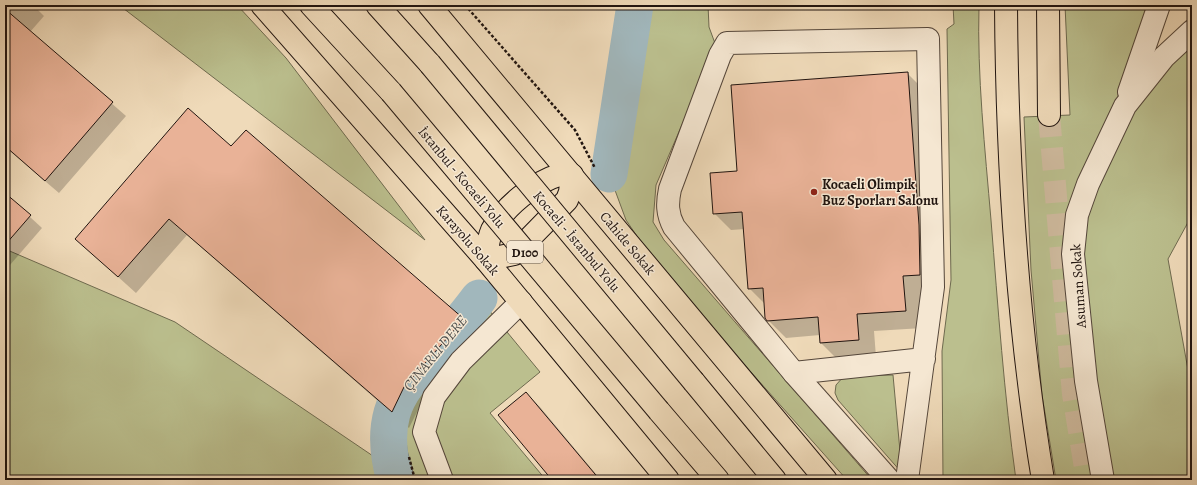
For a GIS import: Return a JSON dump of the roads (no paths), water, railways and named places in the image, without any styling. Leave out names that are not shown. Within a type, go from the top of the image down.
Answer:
[{"type":"main road","name":"Karayolu Sokak","points":[[262,5],[486,260],[668,480]]},
{"type":"main road","name":"İstanbul - Kocaeli Yolu","points":[[311,5],[391,92],[718,480]]},
{"type":"main road","name":"Kocaeli - İstanbul Yolu","points":[[377,5],[430,64],[775,480]]},
{"type":"main road","name":"Cahide Sokak","points":[[416,5],[543,155],[563,184],[586,209],[810,480]]},
{"type":"main road","name":"Cahide Sokak","points":[[429,5],[563,184],[826,480]]},
{"type":"main road","points":[[1006,5],[1007,80],[1016,262],[1024,348],[1042,480]]},
{"type":"main road","points":[[1048,5],[1049,115]]},
{"type":"main road","points":[[514,254],[486,260],[488,240],[493,229],[509,208],[536,185],[563,184]]},
{"type":"main road","points":[[502,280],[509,261],[563,184]]},
{"type":"main road","points":[[465,236],[482,233],[493,229]]},
{"type":"street","points":[[1124,106],[1159,5]]},
{"type":"street","name":"Asuman Sokak","points":[[1103,480],[1086,381],[1073,254],[1077,215],[1088,184],[1124,106],[1164,57],[1192,31]]},
{"type":"street","points":[[889,480],[794,372],[682,238],[668,216],[670,189],[720,55],[727,43],[928,39],[933,287],[907,480]]},
{"type":"street","points":[[442,480],[424,432],[434,397],[461,360],[521,302]]},
{"type":"street","points":[[794,372],[924,359]]},
{"type":"water","points":[[479,298],[487,308],[430,371],[415,390],[405,428],[407,450],[415,480],[382,480],[376,458],[390,463],[388,432],[392,412],[405,385]]},
{"type":"waterway","points":[[609,174],[635,5]]},
{"type":"waterway","name":"ÇINARLI DERE","points":[[395,480],[391,464],[389,429],[392,413],[399,395],[410,379],[458,325],[479,298]]},
{"type":"tunnel","points":[[1049,115],[1073,394],[1087,480]]},
{"type":"place","name":"Kocaeli Olimpik Buz Sporları Salonu","points":[[814,192]]}]
